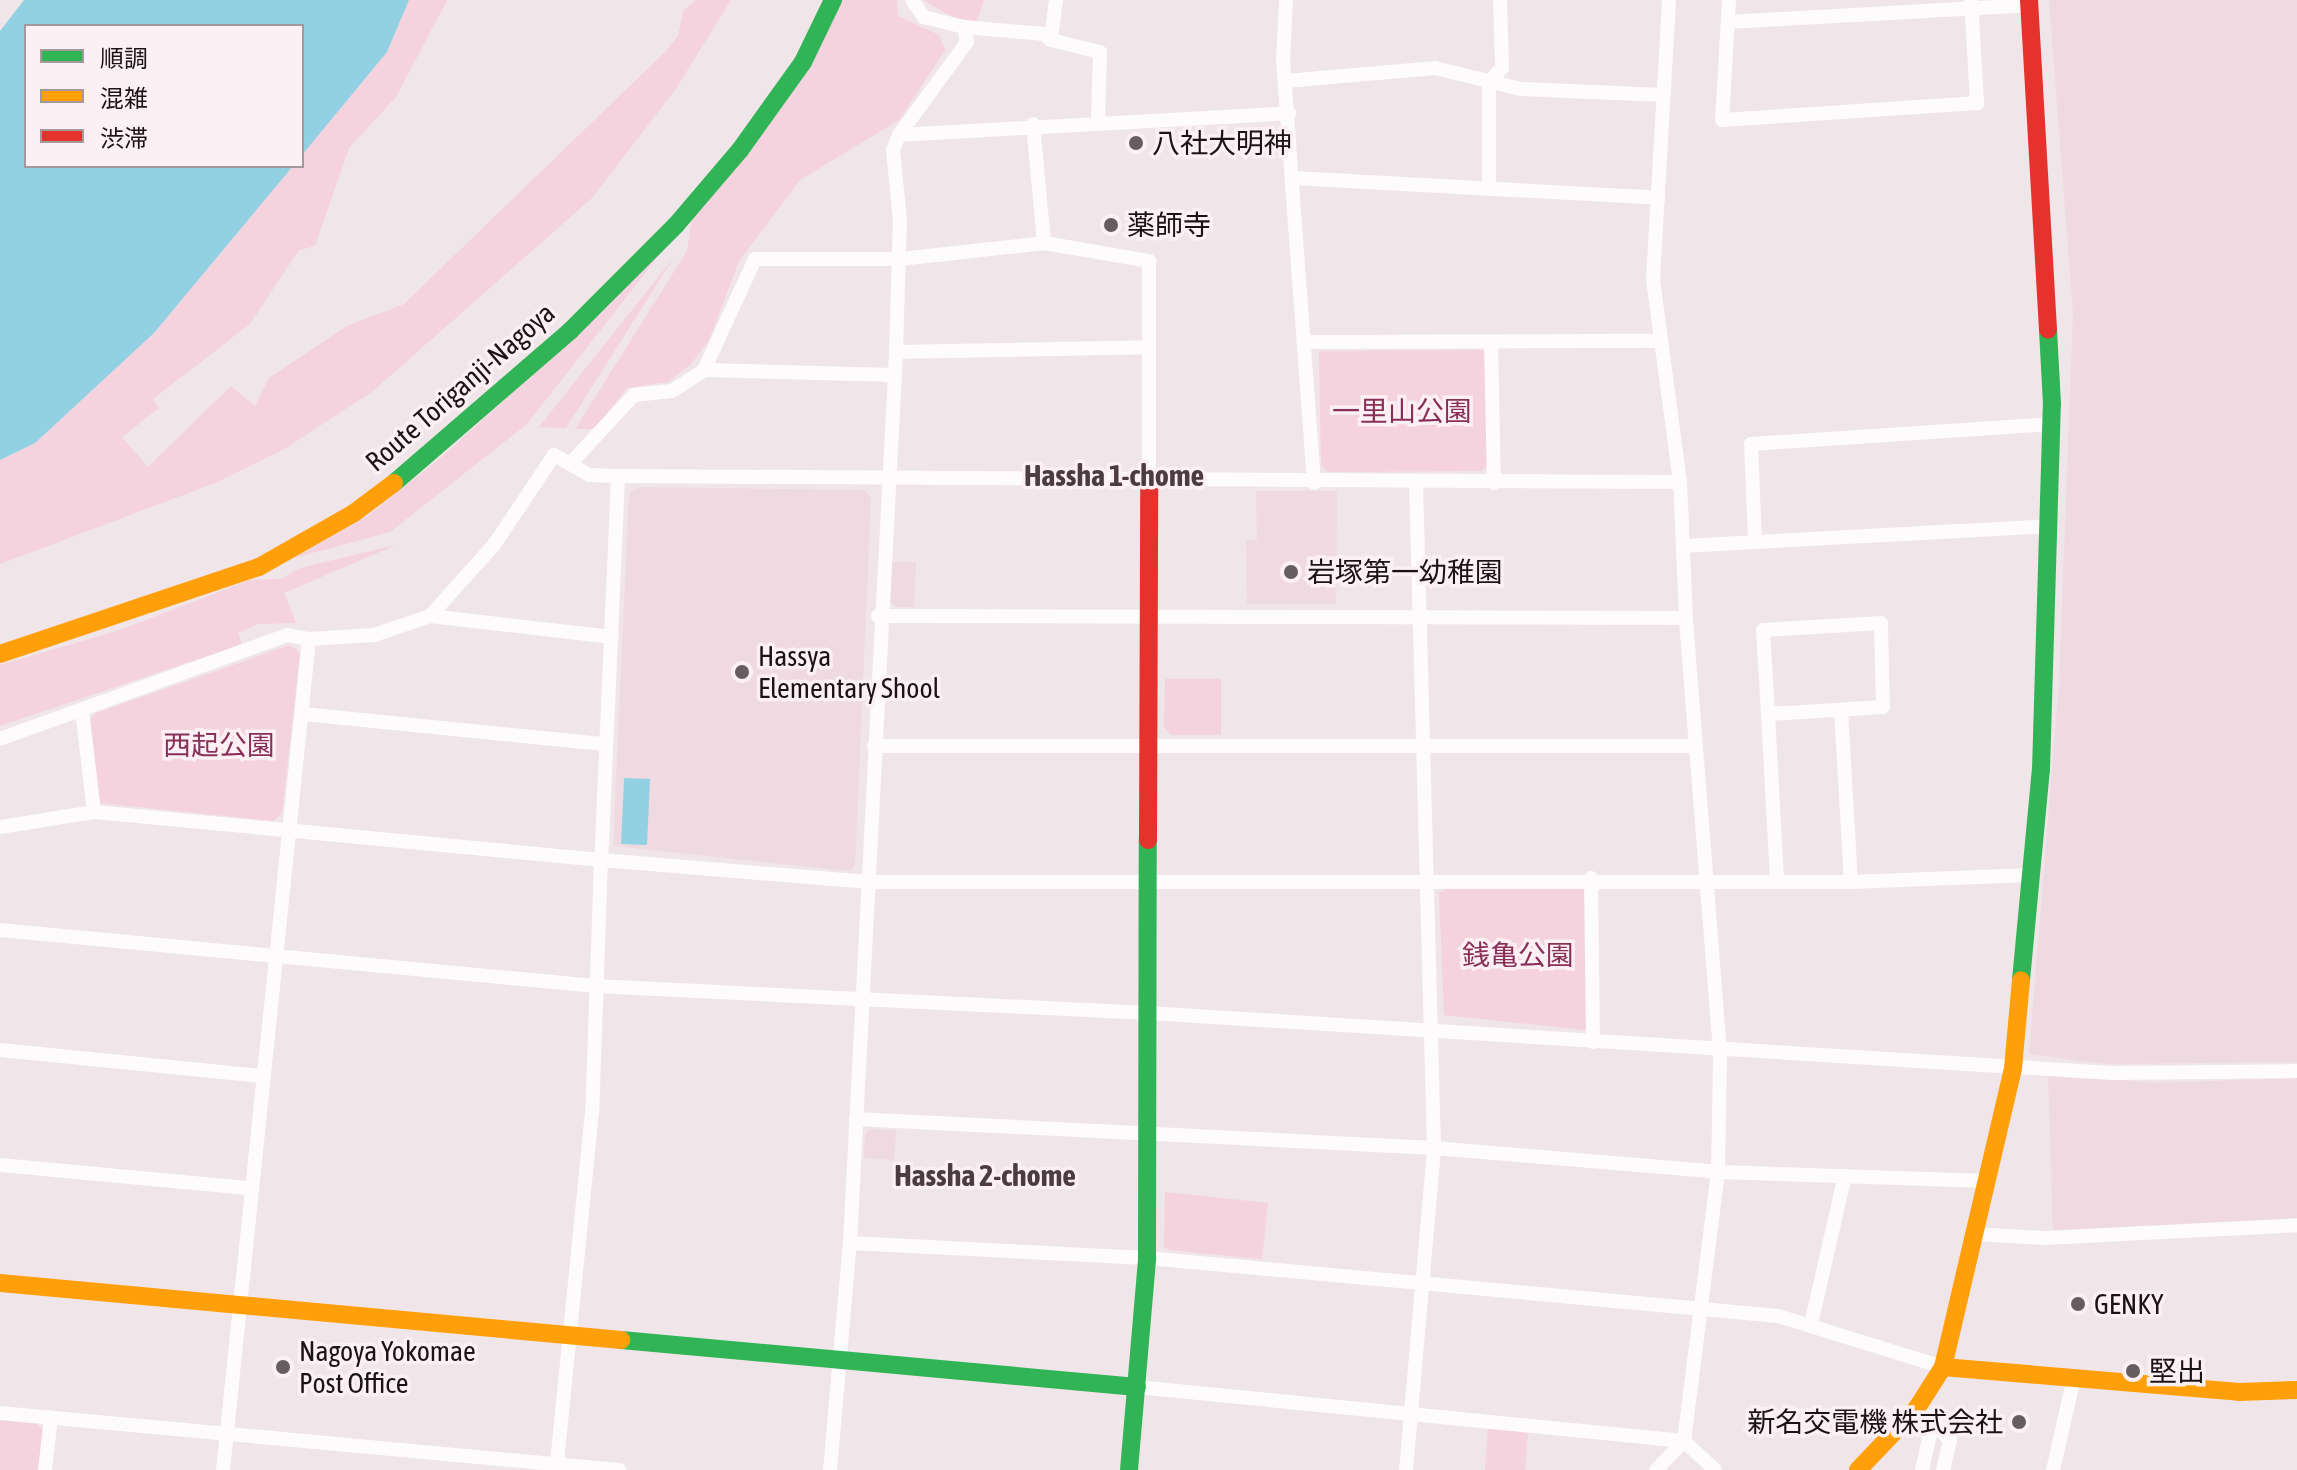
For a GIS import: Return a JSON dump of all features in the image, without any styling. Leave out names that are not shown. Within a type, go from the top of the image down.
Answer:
[{"type":"street","name":"Route Toriganji-Nagoya","points":[[0,654],[182,598],[259,567],[354,513],[437,450],[570,331],[676,225],[740,150],[803,62],[833,0]]},
{"type":"street","points":[[912,0],[924,17],[964,27],[1044,34],[1051,40],[1100,52],[1098,121]]},
{"type":"street","points":[[1051,40],[1056,0]]},
{"type":"street","points":[[1286,0],[1286,81],[1314,483]]},
{"type":"street","points":[[1489,189],[1489,82],[1502,68],[1500,0]]},
{"type":"street","points":[[1656,1470],[1684,1441],[1718,1172],[1720,1052],[1704,878],[1680,482],[1653,279],[1669,0]]},
{"type":"street","points":[[1729,0],[1722,120],[1977,103],[1971,4]]},
{"type":"street","points":[[1728,22],[2029,2],[2052,424],[2041,770],[2013,1068],[1943,1367],[1917,1408],[1858,1470]]},
{"type":"street","points":[[830,1470],[850,1243],[885,480],[896,352],[900,259],[893,150],[899,135],[967,42],[964,27]]},
{"type":"street","points":[[1286,81],[1435,68],[1521,89],[1664,95]]},
{"type":"street","points":[[899,135],[1033,124],[1289,113]]},
{"type":"street","points":[[1033,124],[1044,243]]},
{"type":"street","points":[[1293,178],[1658,198]]},
{"type":"street","points":[[570,464],[634,395],[672,391],[704,370],[755,259],[900,259],[1044,243],[1149,261],[1147,1258],[1129,1470]]},
{"type":"street","points":[[1304,342],[1660,341]]},
{"type":"street","points":[[1491,342],[1494,483]]},
{"type":"street","points":[[896,352],[1149,347]]},
{"type":"street","points":[[704,370],[893,375]]},
{"type":"street","points":[[1755,542],[1751,444],[2052,424]]},
{"type":"street","points":[[430,616],[494,545],[554,455],[589,475],[618,476],[1149,483],[1680,482]]},
{"type":"street","points":[[556,1467],[592,1112],[618,476]]},
{"type":"street","points":[[1406,1470],[1425,1282],[1434,1148],[1427,747],[1419,617],[1416,483]]},
{"type":"street","points":[[1683,546],[2049,526]]},
{"type":"street","points":[[0,739],[288,635],[309,639],[374,635],[430,616],[612,637]]},
{"type":"street","points":[[878,616],[1686,618]]},
{"type":"street","points":[[1768,714],[1883,707],[1881,623],[1763,630],[1777,881]]},
{"type":"street","points":[[223,1470],[309,639]]},
{"type":"street","points":[[82,710],[94,812]]},
{"type":"street","points":[[1841,710],[1851,882]]},
{"type":"street","points":[[303,714],[606,744]]},
{"type":"street","points":[[874,746],[1695,746]]},
{"type":"street","points":[[0,827],[94,812],[866,882],[1704,878],[1851,882],[2031,875]]},
{"type":"street","points":[[1591,878],[1593,1042]]},
{"type":"street","points":[[0,930],[595,986],[1148,1013],[1433,1030],[1720,1052],[1895,1056],[2013,1068],[2112,1073],[2297,1071]]},
{"type":"street","points":[[0,1050],[262,1076]]},
{"type":"street","points":[[856,1119],[1148,1131],[1434,1148],[1718,1172],[1986,1181]]},
{"type":"street","points":[[0,1165],[250,1188]]},
{"type":"street","points":[[1811,1324],[1845,1176]]},
{"type":"street","points":[[1974,1234],[2044,1238],[2297,1225]]},
{"type":"street","points":[[850,1243],[1147,1258],[1701,1308],[1811,1324],[1943,1367],[2073,1382],[2239,1392],[2297,1390]]},
{"type":"street","points":[[0,1283],[841,1358],[1684,1441],[1715,1470]]},
{"type":"street","points":[[2053,1470],[2073,1382]]},
{"type":"street","points":[[1917,1408],[1950,1440],[1943,1470]]},
{"type":"street","points":[[0,1413],[556,1467],[619,1470]]},
{"type":"street","points":[[45,1470],[51,1417]]},
{"type":"street","points":[[1922,1470],[1932,1424]]},
{"type":"shaded area","points":[[2049,0],[2297,0],[2297,1062],[2106,1064],[2029,1054],[2059,684],[2073,313]]},
{"type":"shaded area","name":"Hassya Elementary Shool","points":[[638,487],[865,490],[871,498],[855,866],[850,871],[613,846],[629,494]]},
{"type":"shaded area","name":"岩塚第一幼稚園","points":[[1256,491],[1337,491],[1336,604],[1247,604],[1246,541],[1257,540]]},
{"type":"shaded area","points":[[890,562],[916,562],[914,607],[896,607],[889,601]]},
{"type":"shaded area","points":[[2048,1073],[2153,1083],[2297,1078],[2297,1220],[2053,1234]]},
{"type":"shaded area","points":[[870,1129],[896,1130],[894,1160],[864,1158],[865,1134]]},
{"type":"green space","points":[[409,0],[447,0],[396,97],[349,148],[315,246],[299,250],[250,324],[153,399],[159,408],[122,437],[148,467],[231,386],[255,406],[269,378],[347,326],[404,304],[665,52],[678,36],[683,11],[696,0],[731,0],[675,90],[592,198],[373,391],[286,448],[215,483],[0,564],[0,460],[35,443],[154,333],[291,168],[304,168],[304,153],[387,52]]},
{"type":"green space","points":[[841,0],[897,0],[898,16],[939,35],[945,50],[899,120],[800,180],[739,261],[709,340],[691,364],[668,382],[627,388],[595,429],[575,429],[687,251],[692,220]]},
{"type":"green space","points":[[923,0],[984,0],[976,22],[953,17]]},
{"type":"green space","points":[[664,249],[527,424],[390,532],[294,558],[365,518],[438,460],[606,309]]},
{"type":"green space","points":[[674,257],[566,428],[539,427]]},
{"type":"green space","name":"一里山公園","points":[[1482,350],[1488,356],[1489,464],[1482,471],[1328,472],[1321,465],[1319,351]]},
{"type":"green space","points":[[396,545],[284,593],[296,623],[258,624],[238,633],[242,644],[0,726],[0,665],[120,630],[250,580],[281,579],[300,568]]},
{"type":"green space","name":"西起公園","points":[[290,645],[300,653],[282,814],[273,821],[100,803],[90,720],[96,713]]},
{"type":"green space","points":[[1165,679],[1221,679],[1221,735],[1171,735],[1164,727]]},
{"type":"green space","name":"銭亀公園","points":[[1586,888],[1586,1030],[1444,1015],[1439,893],[1445,889]]},
{"type":"green space","points":[[1165,1192],[1268,1203],[1262,1259],[1169,1250],[1164,1246]]},
{"type":"green space","points":[[0,1420],[37,1424],[43,1429],[39,1470],[0,1470]]},
{"type":"green space","points":[[1488,1428],[1528,1432],[1525,1470],[1485,1470]]},
{"type":"water","points":[[24,0],[409,0],[387,52],[304,153],[304,24],[24,24],[24,168],[291,168],[154,333],[35,443],[0,460],[0,31]]},
{"type":"water","points":[[624,778],[650,779],[647,845],[621,844]]},
{"type":"traffic: fast","points":[[394,483],[570,331],[676,225],[740,150],[803,62],[833,0]]},
{"type":"traffic: fast","points":[[2021,980],[2041,770],[2052,404],[2048,329]]},
{"type":"traffic: fast","points":[[1129,1470],[1147,1258],[1148,840]]},
{"type":"traffic: fast","points":[[621,1340],[1137,1387]]},
{"type":"traffic: slow","points":[[0,654],[259,567],[354,513],[394,483]]},
{"type":"traffic: slow","points":[[1858,1470],[1917,1408],[1943,1367],[2013,1068],[2021,980]]},
{"type":"traffic: slow","points":[[0,1283],[621,1340]]},
{"type":"traffic: slow","points":[[1943,1367],[2239,1392],[2297,1390]]},
{"type":"traffic: jam","points":[[2029,0],[2048,329]]},
{"type":"traffic: jam","points":[[1148,840],[1149,483]]},
{"type":"place","name":"八社大明神","points":[[1136,143]]},
{"type":"place","name":"薬師寺","points":[[1111,225]]},
{"type":"place","name":"岩塚第一幼稚園","points":[[1291,572]]},
{"type":"place","name":"Hassya Elementary Shool","points":[[742,672]]},
{"type":"place","name":"GENKY","points":[[2078,1304]]},
{"type":"place","name":"Nagoya Yokomae Post Office","points":[[283,1367]]},
{"type":"place","name":"堅出","points":[[2133,1371]]},
{"type":"place","name":"新名交電機 株式会社","points":[[2019,1422]]},
{"type":"district","name":"Hassha 1-chome","points":[[1114,475]]},
{"type":"district","name":"Hassha 2-chome","points":[[985,1175]]}]
